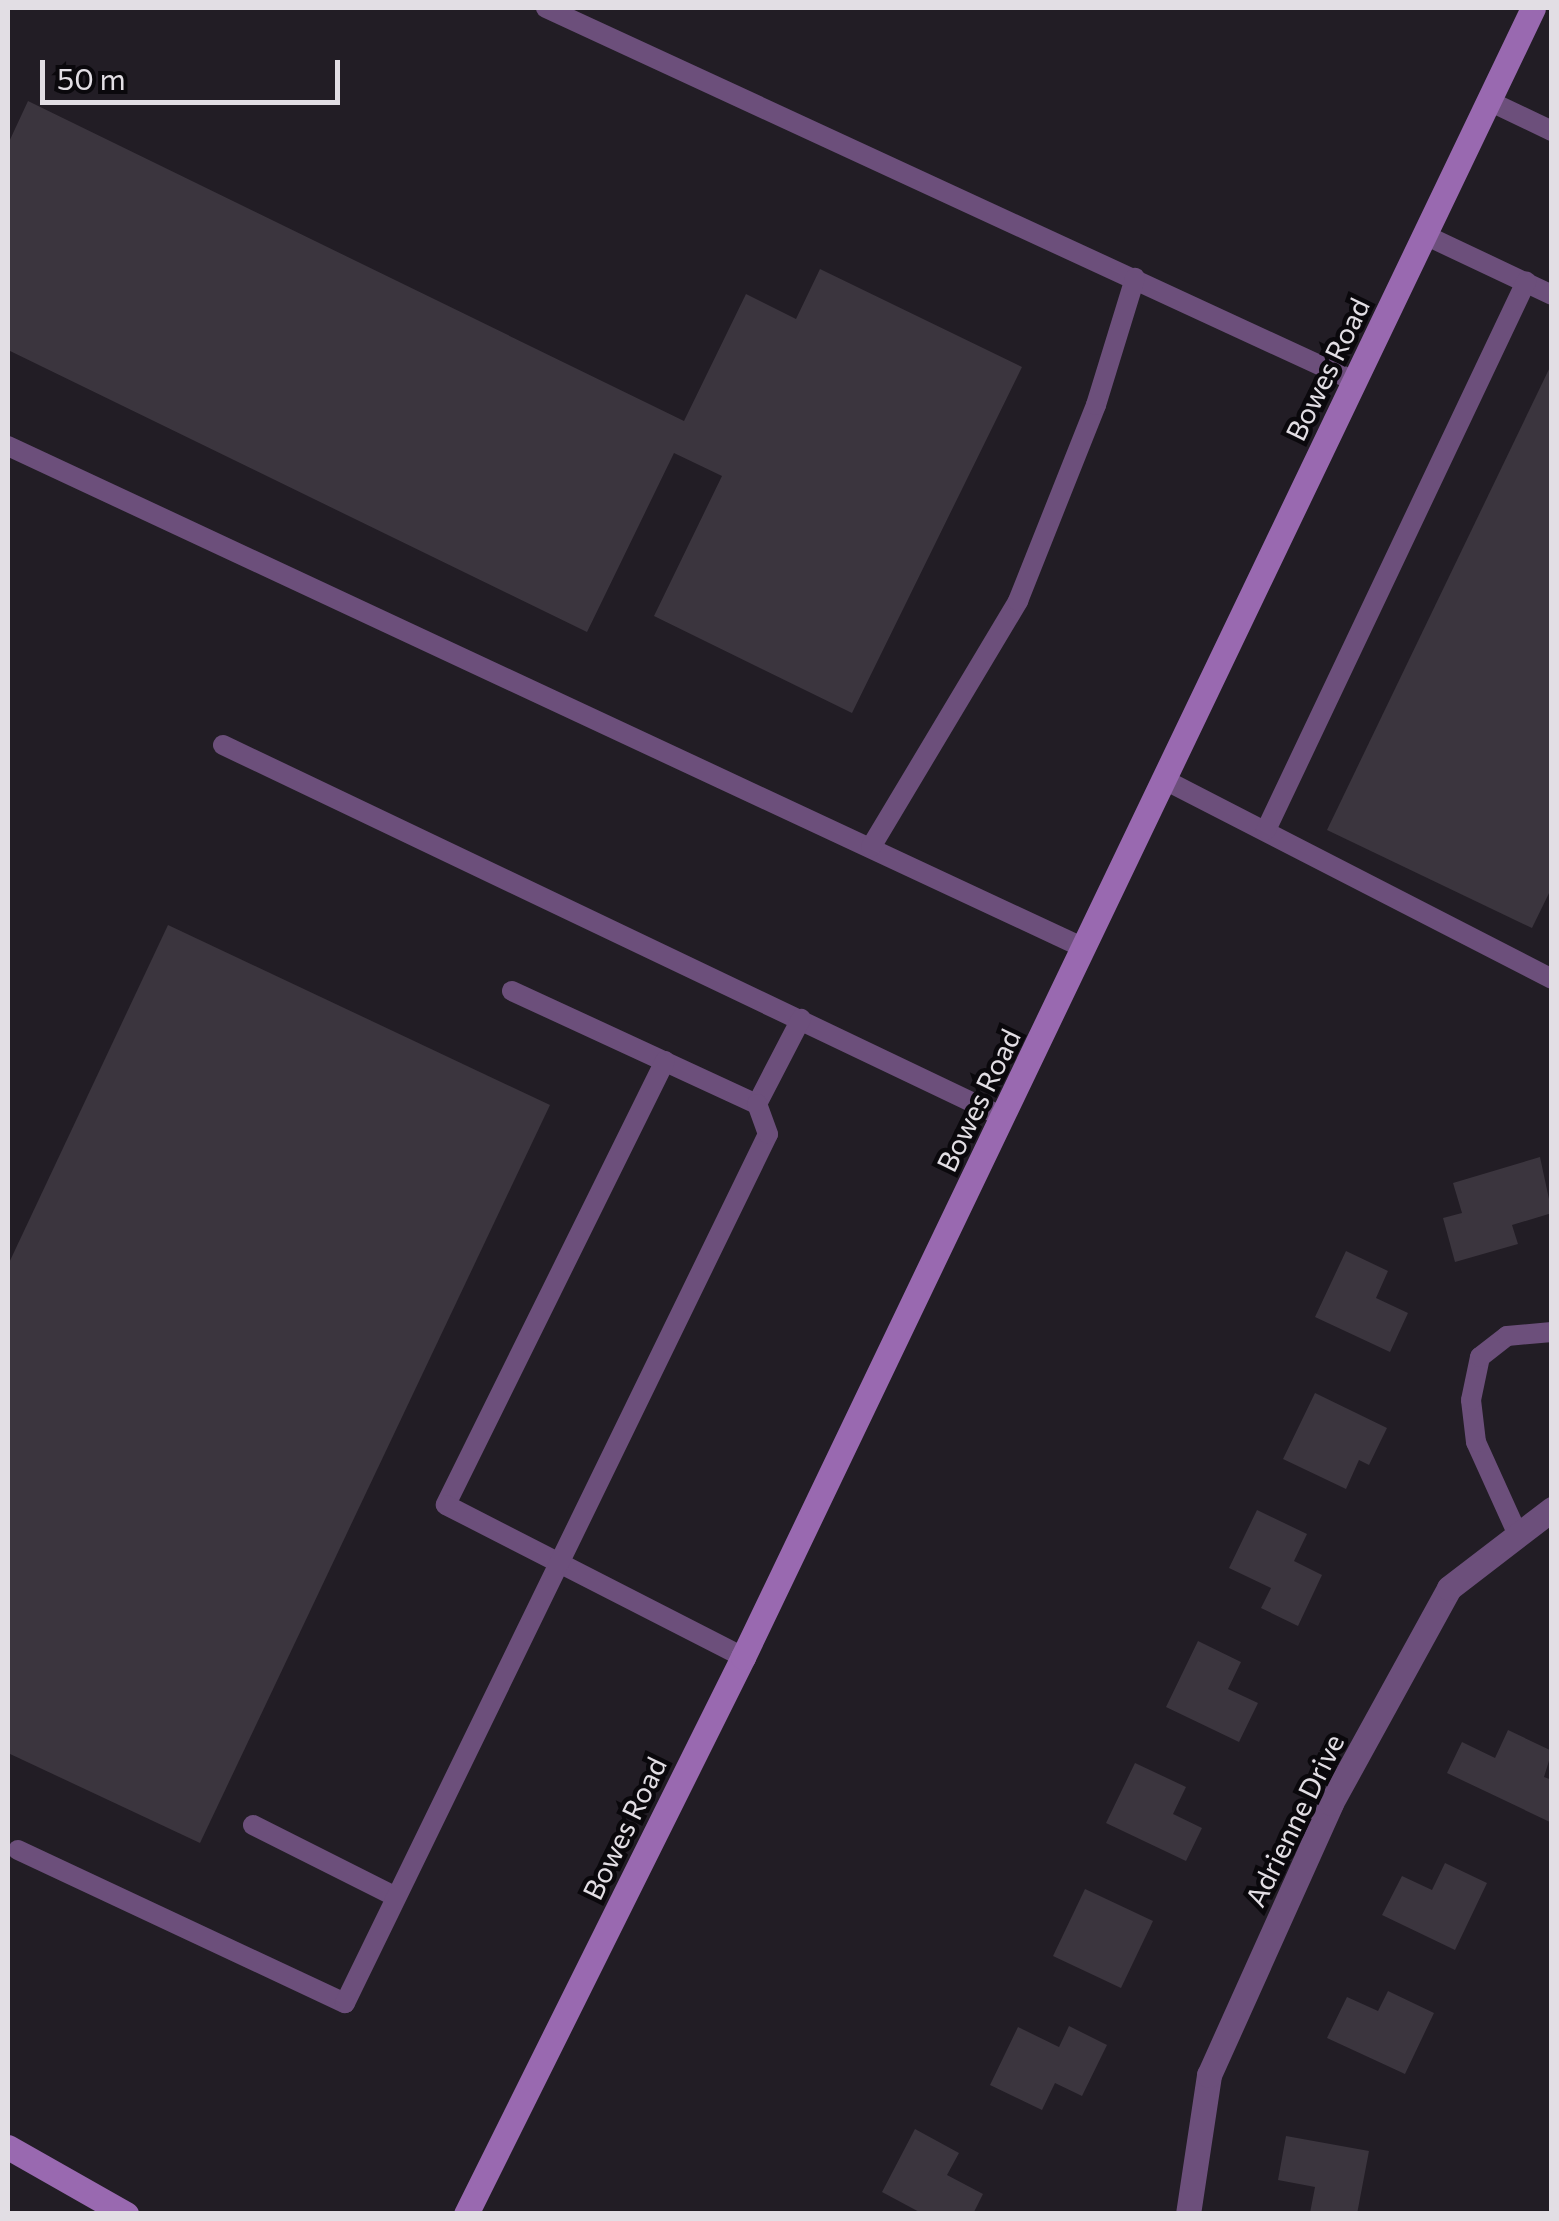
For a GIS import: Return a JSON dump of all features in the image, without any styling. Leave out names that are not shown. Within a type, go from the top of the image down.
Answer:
[{"type":"main road","name":"Bowes Road","points":[[466,2214],[743,1657],[1534,8]]},
{"type":"main road","points":[[9,2152],[126,2214]]},
{"type":"street","name":"Adrienne Drive","points":[[1184,2212],[1209,2074],[1331,1803],[1449,1588],[1552,1509]]},
{"type":"lane","points":[[546,8],[1354,381]]},
{"type":"lane","points":[[1489,101],[1552,130]]},
{"type":"lane","points":[[1425,235],[1552,295]]},
{"type":"lane","points":[[870,847],[1018,601],[1096,405],[1135,278]]},
{"type":"lane","points":[[1266,830],[1526,282]]},
{"type":"lane","points":[[8,446],[561,709],[1084,948]]},
{"type":"lane","points":[[223,745],[1003,1117]]},
{"type":"lane","points":[[1165,780],[1552,979]]},
{"type":"lane","points":[[18,1850],[345,2004],[768,1134],[757,1104],[512,991]]},
{"type":"lane","points":[[757,1104],[801,1020]]},
{"type":"lane","points":[[665,1061],[446,1505],[743,1657]]},
{"type":"lane","points":[[1518,1535],[1476,1442],[1471,1400],[1480,1357],[1508,1336],[1552,1332]]},
{"type":"lane","points":[[253,1825],[396,1897]]},
{"type":"building","points":[[28,101],[684,421],[746,294],[796,319],[820,269],[1022,367],[852,713],[654,616],[722,476],[674,453],[587,632],[8,350],[8,144]]},
{"type":"building","points":[[1552,363],[1552,887],[1532,928],[1327,830]]},
{"type":"building","points":[[168,925],[550,1105],[200,1843],[8,1753],[8,1265]]},
{"type":"building","points":[[1540,1157],[1552,1213],[1512,1225],[1518,1244],[1455,1262],[1443,1218],[1462,1213],[1453,1183]]},
{"type":"building","points":[[1346,1251],[1388,1271],[1376,1298],[1408,1313],[1390,1352],[1315,1317]]},
{"type":"building","points":[[1315,1393],[1387,1428],[1369,1465],[1359,1460],[1346,1489],[1283,1459]]},
{"type":"building","points":[[1257,1510],[1307,1534],[1294,1561],[1322,1575],[1298,1626],[1261,1608],[1271,1588],[1229,1568]]},
{"type":"building","points":[[1198,1641],[1241,1662],[1228,1689],[1258,1703],[1239,1742],[1166,1707]]},
{"type":"building","points":[[1508,1730],[1552,1751],[1544,1777],[1552,1780],[1552,1823],[1447,1773],[1462,1742],[1495,1758]]},
{"type":"building","points":[[1135,1763],[1186,1787],[1173,1814],[1202,1828],[1186,1861],[1106,1823]]},
{"type":"building","points":[[1445,1863],[1487,1883],[1455,1950],[1382,1915],[1402,1876],[1432,1890]]},
{"type":"building","points":[[1085,1889],[1153,1921],[1121,1988],[1053,1956]]},
{"type":"building","points":[[1388,1991],[1434,2013],[1405,2074],[1327,2038],[1347,1997],[1378,2011]]},
{"type":"building","points":[[1069,2026],[1107,2045],[1082,2096],[1055,2083],[1042,2110],[990,2085],[1018,2027],[1059,2047]]},
{"type":"building","points":[[915,2129],[959,2153],[947,2175],[983,2194],[973,2214],[923,2214],[882,2192]]},
{"type":"building","points":[[1286,2136],[1369,2151],[1357,2214],[1310,2213],[1315,2187],[1278,2180]]}]
